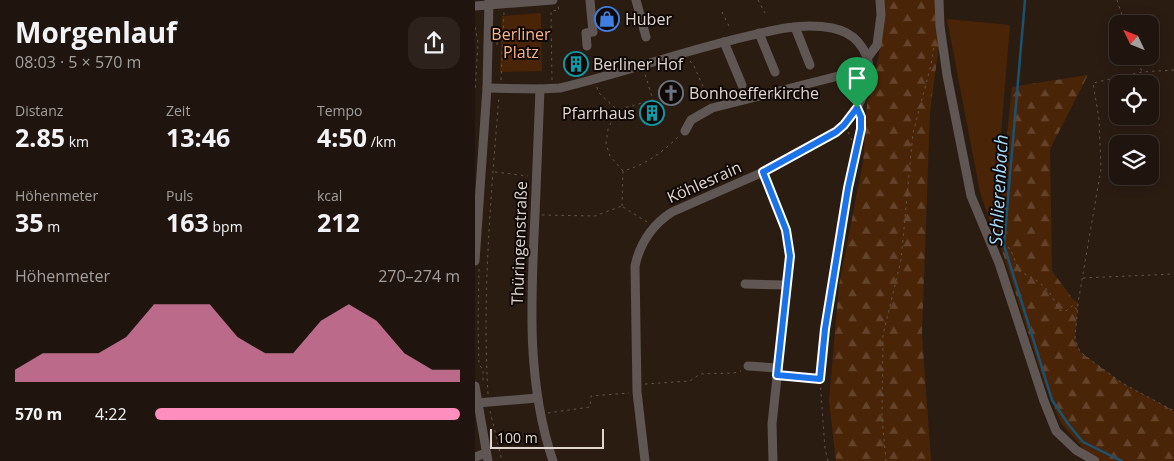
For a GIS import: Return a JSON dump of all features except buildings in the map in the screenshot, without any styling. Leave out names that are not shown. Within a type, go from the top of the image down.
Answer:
[{"type":"street","points":[[475,6],[489,3],[505,4],[553,0]]},
{"type":"street","points":[[587,46],[586,33],[593,32],[590,0]]},
{"type":"street","points":[[637,0],[647,37]]},
{"type":"street","points":[[487,88],[552,88],[759,33],[795,27],[822,26],[846,32],[856,39],[868,57],[877,45],[881,15],[880,0]]},
{"type":"street","points":[[939,0],[940,26],[947,75],[971,196],[994,248],[1044,401],[1057,431],[1075,450],[1095,461]]},
{"type":"street","points":[[477,263],[487,88],[489,3]]},
{"type":"street","points":[[795,27],[810,65]]},
{"type":"street","points":[[759,33],[775,72]]},
{"type":"street","points":[[724,42],[741,85]]},
{"type":"street","name":"Köhlesrain","points":[[645,461],[637,388],[635,266],[640,248],[661,219],[672,212],[763,172],[821,141],[844,125],[862,99],[869,68],[868,57]]},
{"type":"street","points":[[685,131],[691,120],[712,108],[869,68]]},
{"type":"street","name":"Thüringenstraße","points":[[539,89],[531,272],[533,365],[540,414],[553,461]]},
{"type":"street","points":[[763,172],[786,230],[790,256],[772,424],[773,461]]},
{"type":"street","points":[[745,284],[787,285]]},
{"type":"street","points":[[748,366],[777,372]]},
{"type":"street","points":[[475,457],[487,457],[477,403],[479,386]]},
{"type":"street","points":[[477,403],[537,398]]},
{"type":"path","points":[[757,0],[765,12]]},
{"type":"path","points":[[1117,0],[1122,15]]},
{"type":"path","points":[[502,461],[489,403],[485,327],[488,250],[505,4]]},
{"type":"path","points":[[552,88],[551,11],[559,10]]},
{"type":"path","points":[[722,12],[729,26]]},
{"type":"path","points":[[475,27],[478,43],[475,91]]},
{"type":"path","points":[[497,28],[497,45]]},
{"type":"path","points":[[886,461],[882,418],[883,335],[901,260],[913,133],[931,65],[935,40]]},
{"type":"path","points":[[683,53],[694,66],[708,98]]},
{"type":"path","points":[[617,110],[653,100],[642,65]]},
{"type":"path","points":[[1139,65],[1142,72]]},
{"type":"path","points":[[1174,70],[1142,72],[1093,83],[1099,118],[1101,169],[1077,310],[1075,339],[1080,352],[1122,383],[1174,410]]},
{"type":"path","points":[[595,78],[598,92],[617,110]]},
{"type":"path","points":[[828,461],[825,449],[820,379],[825,329],[861,117],[857,108]]},
{"type":"path","points":[[617,110],[609,129],[606,144],[610,156],[623,171],[622,206]]},
{"type":"path","points":[[844,125],[856,149]]},
{"type":"path","points":[[623,171],[632,169],[659,155],[685,131]]},
{"type":"path","points":[[494,172],[521,176]]},
{"type":"path","points":[[535,214],[595,216],[622,206]]},
{"type":"path","points":[[622,206],[648,222]]},
{"type":"path","points":[[994,248],[1004,245],[1009,248],[1019,271],[1036,278],[1046,288],[1059,310],[1065,310],[1073,305],[1077,310]]},
{"type":"path","points":[[477,263],[479,365],[483,369],[484,376],[479,386]]},
{"type":"path","points":[[1082,278],[1174,274]]},
{"type":"path","points":[[540,414],[590,408],[591,396],[690,381],[700,374],[734,374],[748,366]]},
{"type":"path","points":[[777,372],[820,379]]},
{"type":"green space","points":[[882,0],[935,0],[939,45],[930,112],[922,334],[931,461],[836,461],[829,401],[839,285],[863,162],[867,104],[879,55],[883,11]]},
{"type":"green space","name":"Berliner Platz","points":[[541,13],[542,71],[500,72],[502,16]]},
{"type":"green space","points":[[947,19],[1010,25],[993,231],[980,192]]},
{"type":"green space","points":[[1088,75],[1050,149],[1052,271],[1072,298],[1078,303],[1075,339],[1080,352],[1122,383],[1174,411],[1174,461],[1098,461],[1089,455],[1061,423],[1045,385],[997,235],[1012,87]]},
{"type":"waterway","name":"Schlierenbach","points":[[1025,0],[1004,245],[1052,400],[1083,442],[1122,461]]},
{"type":"place","name":"Huber","points":[[607,19]]},
{"type":"place","name":"Berliner Hof","points":[[576,64]]},
{"type":"place","name":"Bonhoefferkirche","points":[[671,93]]},
{"type":"place","name":"Pfarrhaus","points":[[652,113]]},
{"type":"route","points":[[857,108],[861,117],[861,129],[848,188],[825,329],[820,379],[777,375],[790,256],[786,230],[763,172],[836,132],[857,108]]}]
